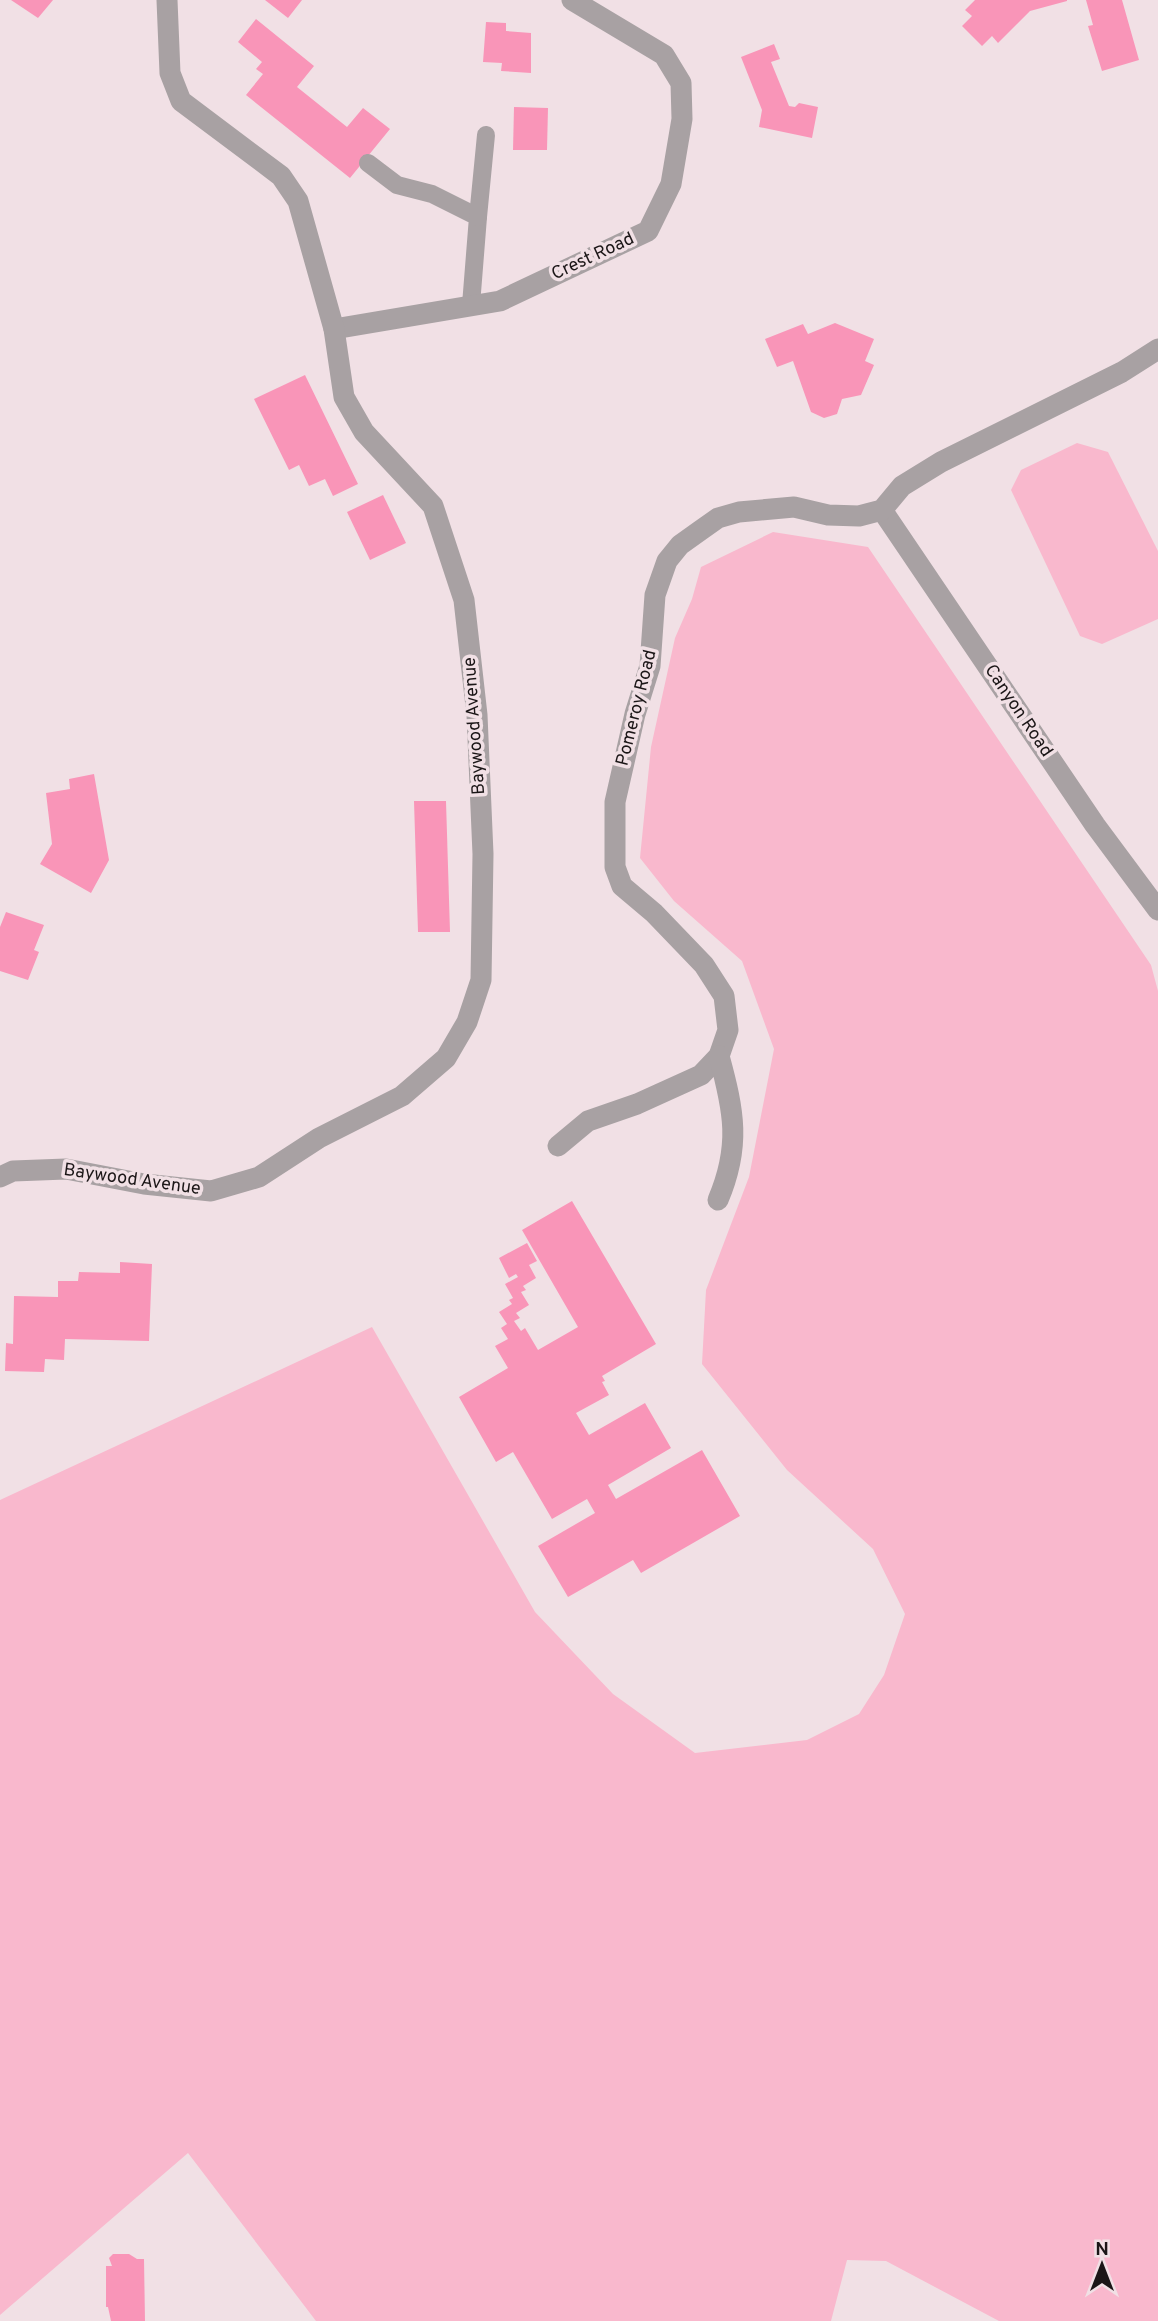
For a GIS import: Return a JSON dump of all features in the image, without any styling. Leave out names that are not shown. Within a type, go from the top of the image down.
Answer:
[{"type":"street","name":"Baywood Avenue","points":[[0,1177],[13,1171],[66,1169],[144,1184],[211,1191],[259,1177],[319,1138],[402,1096],[446,1058],[467,1022],[481,981],[483,854],[477,715],[464,600],[433,506],[364,432],[344,397],[334,330],[298,201],[281,176],[181,101],[170,73],[167,0]]},
{"type":"street","name":"Crest Road","points":[[334,330],[500,301],[648,231],[671,184],[682,119],[681,83],[664,55],[572,0]]},
{"type":"street","points":[[882,510],[902,486],[941,462],[1122,372],[1148,358],[1158,349]]},
{"type":"street","name":"Pomeroy Road","points":[[719,1056],[727,1030],[724,996],[704,965],[622,886],[614,867],[615,802],[635,714],[650,666],[655,595],[660,577],[667,561],[680,545],[718,518],[739,512],[794,508],[828,515],[859,516],[882,510]]},
{"type":"street","name":"Canyon Road","points":[[882,510],[1094,825],[1158,910]]},
{"type":"street","points":[[558,1146],[589,1121],[637,1104],[701,1075],[719,1056]]},
{"type":"street","points":[[718,1200],[728,1177],[733,1146],[733,1111],[719,1056]]},
{"type":"lane","points":[[471,305],[486,135]]},
{"type":"lane","points":[[368,163],[397,186],[432,194],[478,217]]},
{"type":"shaded area","points":[[1077,443],[1108,452],[1158,551],[1158,619],[1102,644],[1080,636],[1011,490],[1021,470]]},
{"type":"shaded area","points":[[773,532],[868,547],[1151,965],[1158,991],[1158,2321],[999,2321],[886,2261],[847,2260],[831,2321],[316,2321],[188,2153],[0,2315],[0,1500],[372,1327],[535,1612],[613,1694],[695,1753],[807,1740],[859,1714],[884,1675],[905,1614],[873,1549],[787,1470],[702,1364],[706,1290],[749,1177],[774,1049],[742,961],[674,901],[640,858],[651,747],[675,638],[692,599],[701,567]]},
{"type":"building","points":[[11,0],[53,0],[38,18]]},
{"type":"building","points":[[265,0],[302,0],[288,18]]},
{"type":"building","points":[[975,0],[1067,1],[1030,11],[998,43],[992,36],[982,46],[962,26],[972,16],[965,10]]},
{"type":"building","points":[[1086,0],[1122,0],[1139,60],[1102,71],[1088,26],[1093,25]]},
{"type":"building","points":[[256,19],[314,66],[297,87],[347,127],[363,108],[390,129],[350,178],[246,95],[263,74],[256,69],[262,62],[238,42]]},
{"type":"building","points":[[486,22],[506,23],[506,31],[531,33],[531,73],[501,71],[502,63],[483,62]]},
{"type":"building","points":[[774,44],[780,59],[771,62],[789,106],[795,107],[799,103],[818,107],[812,138],[759,127],[762,110],[741,57]]},
{"type":"building","points":[[514,107],[548,108],[547,150],[513,150]]},
{"type":"building","points":[[835,323],[874,339],[865,361],[874,365],[861,395],[842,399],[837,414],[824,418],[811,412],[793,361],[777,367],[765,339],[803,324],[808,334]]},
{"type":"building","points":[[305,375],[358,484],[333,496],[325,479],[309,486],[299,465],[289,470],[254,399]]},
{"type":"building","points":[[383,495],[406,543],[370,560],[347,512]]},
{"type":"building","points":[[94,774],[109,860],[91,893],[40,864],[52,844],[46,793],[70,789],[69,779]]},
{"type":"building","points":[[414,801],[446,801],[450,932],[418,932]]},
{"type":"building","points":[[6,912],[44,925],[34,950],[39,952],[28,980],[0,971],[0,927]]},
{"type":"building","points":[[572,1201],[656,1344],[602,1376],[609,1395],[576,1413],[589,1435],[645,1403],[671,1448],[608,1485],[616,1499],[702,1450],[740,1516],[641,1573],[633,1560],[568,1597],[538,1546],[595,1513],[587,1499],[552,1519],[513,1452],[496,1462],[459,1397],[508,1368],[495,1346],[508,1339],[501,1328],[507,1324],[499,1312],[512,1304],[509,1300],[513,1298],[505,1284],[518,1277],[516,1274],[509,1278],[499,1258],[527,1243],[537,1261],[529,1265],[536,1278],[523,1286],[526,1290],[521,1292],[529,1305],[516,1313],[520,1318],[514,1321],[521,1331],[525,1328],[538,1350],[578,1327],[522,1230]]},
{"type":"building","points":[[120,1262],[152,1264],[149,1341],[65,1339],[64,1360],[45,1359],[44,1372],[5,1371],[6,1343],[13,1344],[14,1296],[58,1297],[58,1281],[78,1281],[79,1272],[120,1273]]},
{"type":"building","points":[[113,2254],[129,2254],[137,2259],[144,2259],[145,2321],[111,2321],[106,2307],[106,2266],[112,2266],[109,2258]]}]
